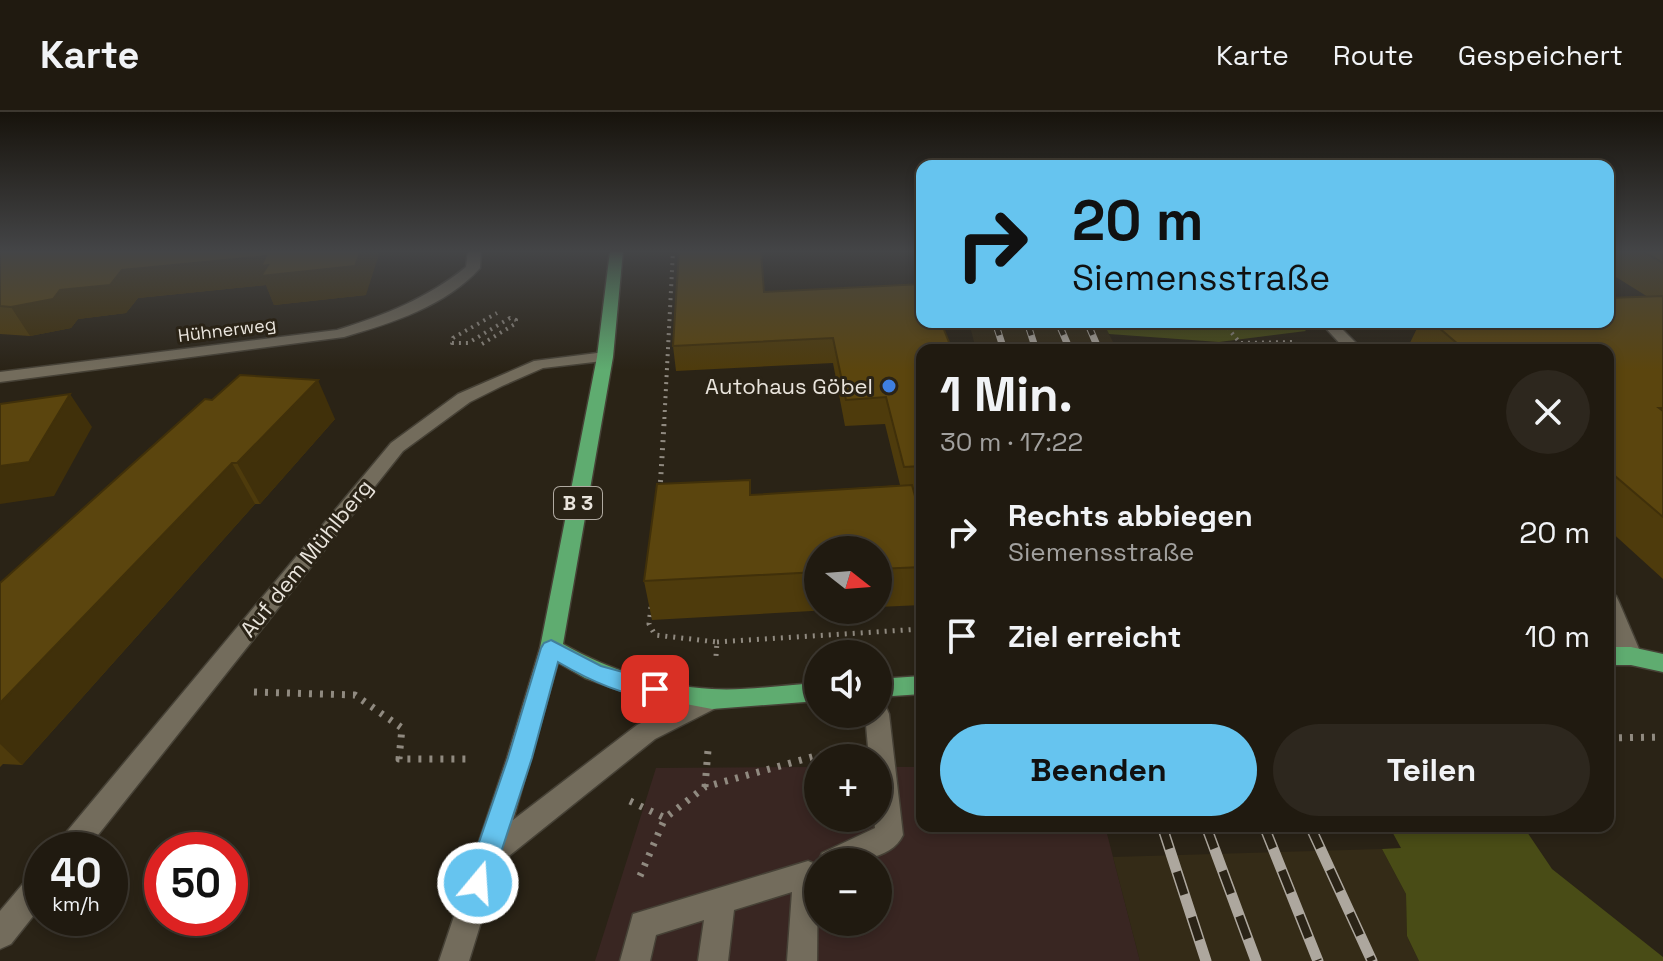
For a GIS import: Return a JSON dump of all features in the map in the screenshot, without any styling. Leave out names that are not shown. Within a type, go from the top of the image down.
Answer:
[{"type":"main road","name":"B 3","points":[[551,648],[605,357],[613,291]]},
{"type":"main road","points":[[551,648],[593,672],[628,684],[712,699],[804,693]]},
{"type":"main road","points":[[1619,656],[1663,663]]},
{"type":"main road","points":[[892,687],[916,685]]},
{"type":"street","name":"Hühnerweg","points":[[0,377],[339,334],[390,318],[446,291]]},
{"type":"street","points":[[1333,328],[1348,344]]},
{"type":"street","name":"Auf dem Mühlberg","points":[[84,832],[397,447],[464,398],[496,383],[540,364],[605,357]]},
{"type":"street","points":[[1614,631],[1619,656]]},
{"type":"street","points":[[454,961],[520,758],[551,648]]},
{"type":"street","points":[[486,858],[646,732],[712,699]]},
{"type":"street","points":[[861,848],[889,835],[889,832]]},
{"type":"street","points":[[635,961],[643,924],[804,873]]},
{"type":"street","points":[[713,961],[721,900]]},
{"type":"street","points":[[0,934],[24,905]]},
{"type":"street","points":[[802,961],[807,936]]},
{"type":"path","points":[[659,502],[672,291]]},
{"type":"path","points":[[481,344],[515,324],[516,320],[510,318],[468,343],[452,343],[453,338],[497,313]]},
{"type":"path","points":[[1228,328],[1240,343],[1277,344]]},
{"type":"path","points":[[652,593],[649,624],[655,635],[717,642],[916,629]]},
{"type":"path","points":[[705,787],[717,642]]},
{"type":"path","points":[[200,690],[355,695],[402,728],[399,759],[520,758]]},
{"type":"path","points":[[1614,738],[1663,737]]},
{"type":"path","points":[[587,779],[665,818],[705,787],[804,759]]},
{"type":"shaded area","points":[[970,328],[1106,328],[1114,344],[974,344]]},
{"type":"shaded area","points":[[804,767],[804,832],[892,832],[892,767],[916,767],[916,832],[1107,832],[1140,961],[595,961],[656,768]]},
{"type":"shaded area","points":[[1382,849],[1406,894],[1407,936],[1419,961],[1140,961],[1113,857]]},
{"type":"green space","points":[[1106,328],[1303,328],[1306,331],[1219,342],[1109,334]]},
{"type":"green space","points":[[1392,832],[1527,832],[1552,869],[1663,957],[1663,961],[1419,961],[1407,936],[1406,894],[1382,849],[1401,848]]},
{"type":"building","points":[[0,291],[60,291],[53,299],[11,307],[0,306]]},
{"type":"building","points":[[676,291],[916,291],[916,328],[943,328],[950,344],[916,344],[916,466],[904,467],[886,397],[846,400],[833,338],[673,346]]},
{"type":"building","points":[[1663,296],[1663,408],[1659,408],[1663,411],[1663,517],[1614,475],[1614,344],[1458,344],[1439,328],[1614,328],[1614,298]]},
{"type":"building","points":[[240,375],[318,380],[237,463],[232,463],[0,703],[0,583],[205,399],[212,400]]},
{"type":"building","points":[[70,394],[29,462],[0,466],[0,404]]},
{"type":"building","points":[[750,480],[750,495],[912,485],[916,500],[916,567],[892,568],[892,536],[804,536],[804,573],[644,581],[657,484]]},
{"type":"railway","points":[[997,328],[1002,344]]},
{"type":"railway","points":[[1029,328],[1034,344]]},
{"type":"railway","points":[[1061,328],[1067,344]]},
{"type":"railway","points":[[1090,328],[1096,344]]},
{"type":"railway","points":[[1164,832],[1206,961]]},
{"type":"railway","points":[[1208,832],[1256,961]]},
{"type":"railway","points":[[1266,832],[1318,961]]},
{"type":"railway","points":[[1313,832],[1372,961]]},
{"type":"place","name":"Autohaus Göbel","points":[[889,386]]},
{"type":"route","points":[[478,883],[520,758],[551,648],[593,672],[655,689]]}]
